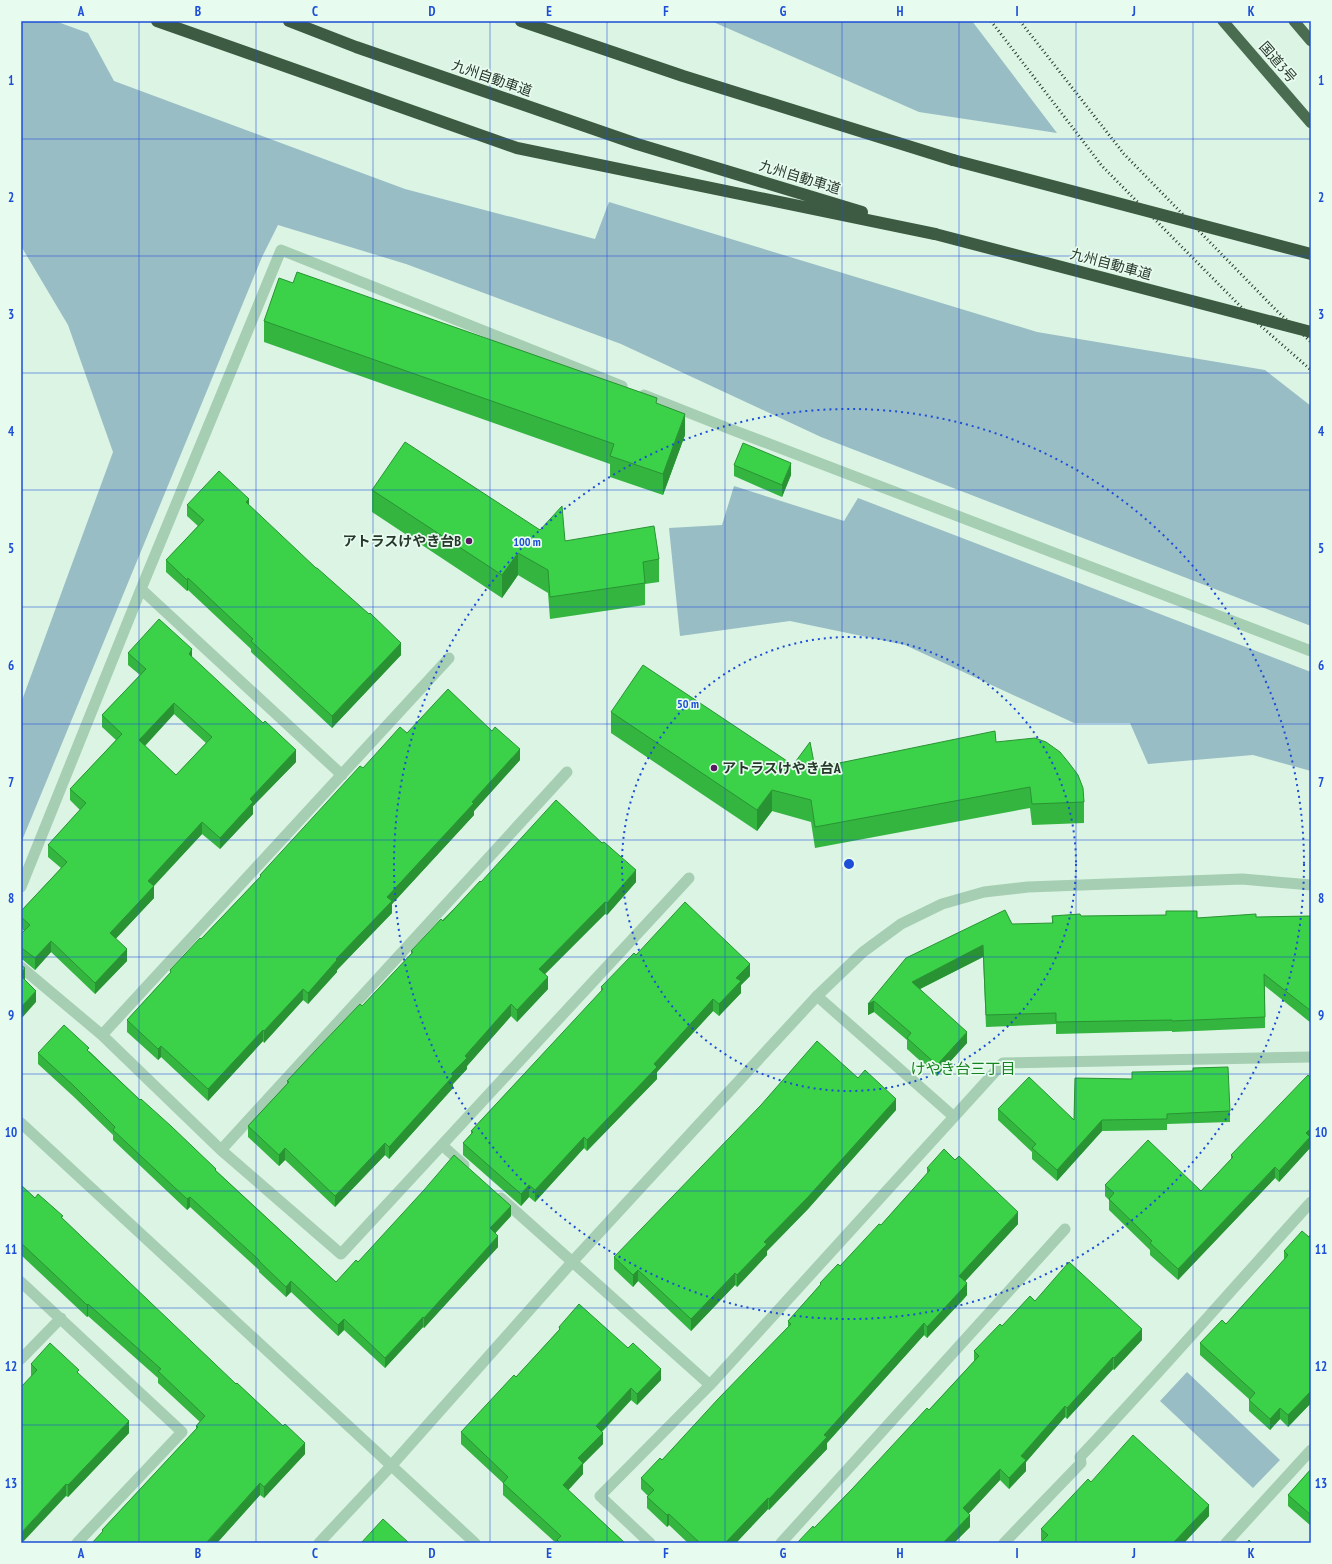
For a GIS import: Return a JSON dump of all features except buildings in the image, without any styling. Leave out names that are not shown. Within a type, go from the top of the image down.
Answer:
[{"type":"highway","points":[[157,21],[517,148],[936,234]]},
{"type":"highway","name":"九州自動車道","points":[[289,21],[356,47],[637,144],[936,234],[1311,332]]},
{"type":"highway","points":[[521,21],[683,76],[952,160],[1311,254]]},
{"type":"highway","name":"国道3号","points":[[1223,21],[1311,123]]},
{"type":"highway","points":[[1294,21],[1311,41]]},
{"type":"street","points":[[21,887],[281,250],[730,429],[1311,651]]},
{"type":"street","points":[[142,589],[342,775]]},
{"type":"street","points":[[102,1035],[449,658]]},
{"type":"street","points":[[221,1150],[567,772]]},
{"type":"street","points":[[21,967],[102,1035],[221,1150],[341,1254],[689,878]]},
{"type":"street","points":[[319,1543],[391,1466],[572,1261],[817,996],[863,952],[901,924],[942,904],[984,892],[1028,888],[1242,879],[1311,885]]},
{"type":"street","points":[[817,996],[953,1116]]},
{"type":"street","points":[[650,1543],[600,1496],[710,1385],[953,1116],[1003,1063],[1311,1057]]},
{"type":"street","points":[[21,1123],[475,1543]]},
{"type":"street","points":[[442,1146],[472,1172]]},
{"type":"street","points":[[495,1193],[710,1385]]},
{"type":"street","points":[[1004,1543],[1081,1463],[1080,1457],[1135,1399],[1186,1340],[1311,1202]]},
{"type":"street","points":[[781,1543],[1065,1229]]},
{"type":"street","points":[[21,1282],[182,1432],[78,1543]]},
{"type":"street","points":[[21,1359],[61,1318]]},
{"type":"street","points":[[1226,1543],[1311,1450]]},
{"type":"shaded area","points":[[21,21],[55,21],[88,33],[114,81],[405,189],[595,239],[609,202],[1037,332],[1265,370],[1311,406],[1311,626],[821,437],[621,344],[406,264],[278,225],[262,257],[21,843],[21,703],[113,452],[68,325],[21,246]]},
{"type":"shaded area","points":[[711,21],[972,21],[1057,133],[919,112]]},
{"type":"shaded area","points":[[734,486],[844,521],[858,498],[1311,672],[1311,771],[1253,755],[1148,764],[1130,723],[1074,723],[905,645],[790,621],[680,636],[669,528],[722,525]]},
{"type":"shaded area","points":[[1187,1372],[1280,1460],[1253,1488],[1160,1401]]},
{"type":"railway","points":[[991,21],[1102,166],[1254,320],[1311,370]]},
{"type":"railway","points":[[1020,21],[1124,154],[1276,310],[1311,342]]},
{"type":"place","name":"アトラスけやき台B","points":[[469,541]]},
{"type":"place","name":"アトラスけやき台A","points":[[714,768]]},
{"type":"district","name":"けやき台三丁目","points":[[963,1068]]}]
